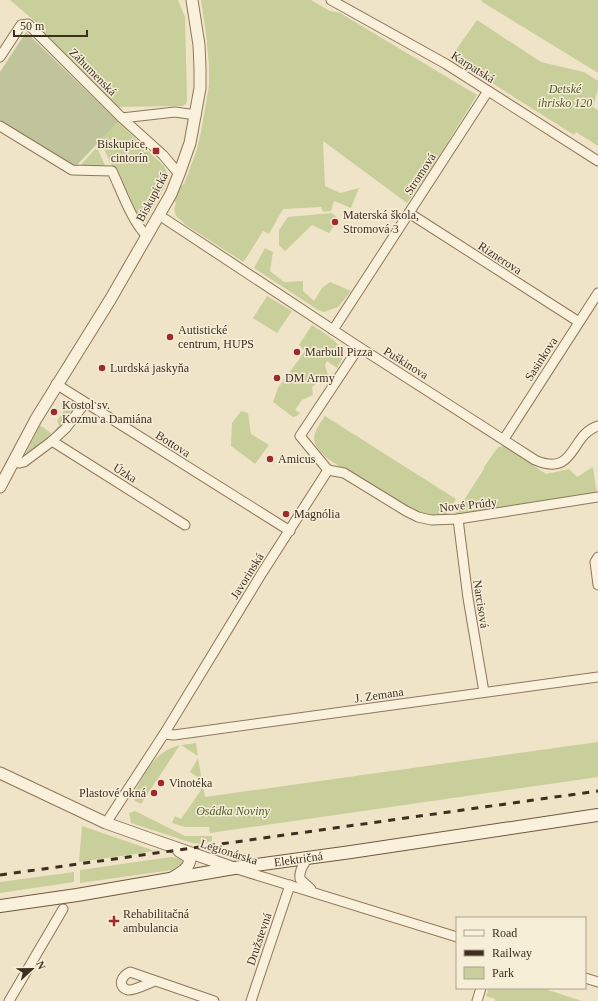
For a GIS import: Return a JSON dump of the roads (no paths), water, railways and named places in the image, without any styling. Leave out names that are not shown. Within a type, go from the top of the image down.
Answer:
[{"type":"main road","name":"Električná","points":[[0,906],[77,895],[234,868],[598,816]]},
{"type":"street","name":"Biskupická","points":[[0,487],[56,384],[110,300],[147,236],[171,194],[179,174],[190,143],[200,88],[199,45],[192,0]]},
{"type":"street","name":"Karpatská","points":[[331,0],[415,45],[598,161]]},
{"type":"street","name":"Záhumenská","points":[[0,57],[21,25],[28,24],[122,118],[163,155],[179,174]]},
{"type":"street","name":"Stromová","points":[[333,330],[488,91]]},
{"type":"street","points":[[122,118],[175,112],[196,115]]},
{"type":"street","points":[[0,126],[72,170],[112,171],[134,218],[147,236]]},
{"type":"street","name":"Riznerova","points":[[409,213],[579,322]]},
{"type":"street","name":"Puškinova","points":[[159,215],[359,347],[535,460],[549,465],[557,464],[572,453],[588,431],[598,426]]},
{"type":"street","name":"Sasinkova","points":[[504,439],[598,293]]},
{"type":"street","points":[[328,470],[300,436],[359,347]]},
{"type":"street","points":[[14,462],[24,462],[52,441],[66,428],[85,403],[56,384]]},
{"type":"street","name":"Bottova","points":[[85,403],[290,531]]},
{"type":"street","name":"Úzka","points":[[52,441],[185,526]]},
{"type":"street","name":"Nové Prúdy","points":[[328,470],[344,473],[406,511],[418,517],[431,520],[458,519],[598,497]]},
{"type":"street","name":"Javorinská","points":[[106,823],[164,734],[262,573],[328,470]]},
{"type":"street","name":"Narcisová","points":[[458,519],[468,598],[484,692]]},
{"type":"street","points":[[598,557],[595,562],[598,585]]},
{"type":"street","name":"J. Zemana","points":[[164,734],[178,734],[598,677]]},
{"type":"street","name":"Legionárska","points":[[0,773],[106,823],[172,847],[234,868],[456,937]]},
{"type":"street","points":[[172,847],[187,856],[190,860],[189,865],[184,871],[172,878]]},
{"type":"street","points":[[307,858],[301,868],[300,879],[315,893]]},
{"type":"street","name":"Družstevná","points":[[251,1001],[290,885]]},
{"type":"street","points":[[9,1001],[63,909]]},
{"type":"street","points":[[586,978],[598,982]]},
{"type":"street","points":[[155,981],[214,1001]]},
{"type":"street","points":[[477,1001],[482,989]]},
{"type":"railway","points":[[0,875],[598,791]]},
{"type":"place","name":"Biskupice, cintorín","points":[[156,151]]},
{"type":"place","name":"Materská škola, Stromová 3","points":[[335,222]]},
{"type":"place","name":"Autistické centrum, HUPS","points":[[170,337]]},
{"type":"place","name":"Marbull Pizza","points":[[297,352]]},
{"type":"place","name":"Lurdská jaskyňa","points":[[102,368]]},
{"type":"place","name":"DM Army","points":[[277,378]]},
{"type":"place","name":"Kostol sv. Kozmu a Damiána","points":[[54,412]]},
{"type":"place","name":"Amicus","points":[[270,459]]},
{"type":"place","name":"Magnólia","points":[[286,514]]},
{"type":"place","name":"Vinotéka","points":[[161,783]]},
{"type":"place","name":"Plastové okná","points":[[154,793]]},
{"type":"place","name":"Rehabilitačná ambulancia","points":[[114,921]]},
{"type":"park label","name":"Detské ihrisko 120","points":[[565,96]]},
{"type":"park label","name":"Osádka Noviny","points":[[233,811]]}]
